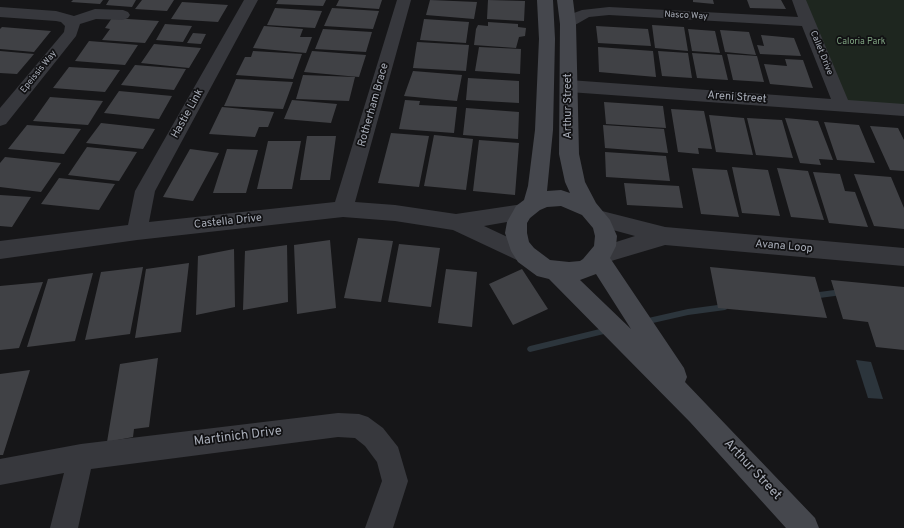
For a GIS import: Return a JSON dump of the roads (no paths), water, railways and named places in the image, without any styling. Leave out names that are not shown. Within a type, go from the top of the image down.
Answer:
[{"type":"street","name":"Hastie Link","points":[[136,232],[145,191],[251,0]]},
{"type":"street","name":"Rotherham Brace","points":[[344,209],[404,0]]},
{"type":"street","points":[[528,208],[546,199],[561,198],[576,202],[593,213],[606,236],[605,246],[600,257],[591,266],[581,270],[557,272],[540,266],[526,256],[519,245],[516,233],[517,222],[528,208],[538,186],[544,130],[547,39],[545,0]]},
{"type":"street","name":"Arthur Street","points":[[565,0],[568,24],[569,154],[575,182],[593,213]]},
{"type":"street","name":"Callet Drive","points":[[799,0],[842,106]]},
{"type":"street","name":"Nasco Way","points":[[568,24],[579,16],[609,11],[808,22]]},
{"type":"street","points":[[0,12],[56,16],[66,18],[72,22],[95,14],[123,15]]},
{"type":"street","name":"Epeissis Way","points":[[0,120],[71,33],[72,22]]},
{"type":"street","name":"Areni Street","points":[[569,86],[904,110]]},
{"type":"street","name":"Castella Drive","points":[[456,222],[528,208]]},
{"type":"street","name":"Castella Drive","points":[[0,250],[136,232],[344,209],[395,213],[456,222],[526,256]]},
{"type":"street","name":"Avana Loop","points":[[593,213],[665,236],[904,257]]},
{"type":"street","name":"Avana Loop","points":[[600,257],[665,236]]},
{"type":"street","name":"Arthur Street","points":[[600,257],[699,413]]},
{"type":"street","name":"Arthur Street","points":[[557,272],[699,413],[805,528]]},
{"type":"street","name":"Martinich Drive","points":[[0,472],[81,457],[338,425],[359,426],[374,437],[390,456],[395,481],[379,528]]},
{"type":"street","points":[[64,528],[81,457]]},
{"type":"waterway","points":[[812,296],[842,292]]},
{"type":"waterway","points":[[644,322],[688,312],[725,307]]},
{"type":"waterway","points":[[530,349],[608,330]]},
{"type":"park label","name":"Caloria Park","points":[[861,42]]}]
